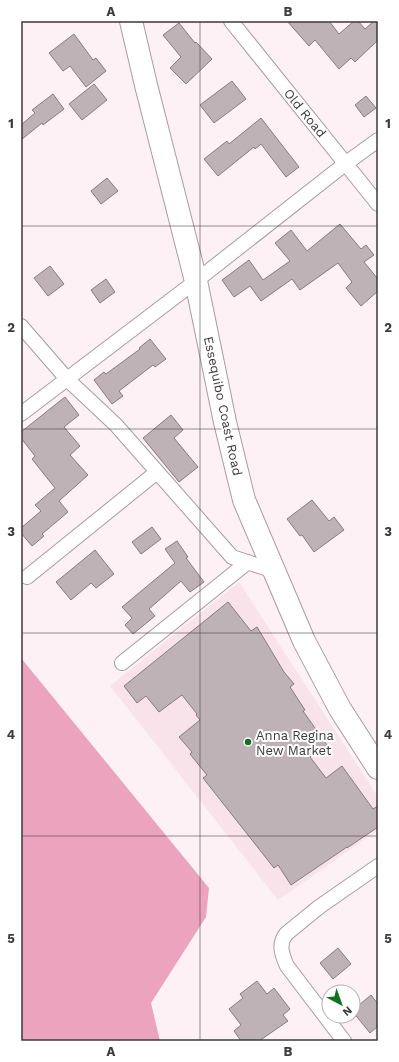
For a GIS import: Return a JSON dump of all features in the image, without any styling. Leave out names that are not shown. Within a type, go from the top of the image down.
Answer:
[{"type":"main road","name":"Essequibo Coast Road","points":[[131,21],[196,281],[225,422],[244,500],[307,648],[340,709],[378,768]]},
{"type":"street","name":"Old Road","points":[[231,21],[378,204]]},
{"type":"street","points":[[21,414],[378,140]]},
{"type":"street","points":[[21,326],[67,379],[116,425],[232,557],[274,571]]},
{"type":"street","points":[[27,577],[157,472]]},
{"type":"street","points":[[122,663],[248,562]]},
{"type":"street","points":[[344,1041],[286,966],[281,953],[281,945],[283,937],[319,907],[378,866]]},
{"type":"shaded area","name":"Anna Regina New Market","points":[[239,582],[378,797],[378,830],[278,900],[110,686]]},
{"type":"shaded area","points":[[21,658],[209,888],[206,917],[151,1003],[160,1041],[21,1041]]},
{"type":"building","points":[[287,21],[329,21],[339,34],[354,21],[358,21],[365,29],[374,21],[378,21],[378,40],[355,62],[351,58],[339,69],[315,40],[309,46]]},
{"type":"building","points":[[179,23],[195,43],[196,42],[212,59],[186,84],[170,68],[181,57],[163,35]]},
{"type":"building","points":[[74,34],[93,60],[96,58],[106,71],[86,87],[70,66],[63,71],[49,53]]},
{"type":"building","points":[[232,81],[246,99],[214,123],[200,105]]},
{"type":"building","points":[[94,84],[107,100],[82,120],[69,104]]},
{"type":"building","points":[[53,94],[64,109],[43,125],[42,123],[21,140],[21,125],[35,113],[32,110]]},
{"type":"building","points":[[366,96],[376,108],[364,117],[355,105]]},
{"type":"building","points":[[261,118],[299,167],[286,177],[261,144],[255,149],[254,147],[218,176],[204,159],[227,141],[229,144]]},
{"type":"building","points":[[107,178],[118,191],[101,204],[91,191]]},
{"type":"building","points":[[340,224],[361,249],[366,245],[374,255],[364,262],[378,279],[378,291],[361,306],[346,288],[352,282],[338,263],[300,290],[292,279],[261,301],[250,286],[234,297],[222,280],[249,260],[263,280],[290,261],[275,243],[291,230],[307,251]]},
{"type":"building","points":[[50,266],[64,284],[48,296],[34,278]]},
{"type":"building","points":[[106,279],[115,292],[100,303],[91,290]]},
{"type":"building","points":[[150,339],[166,359],[155,367],[153,365],[119,391],[123,396],[112,404],[94,380],[104,372],[106,374],[140,349],[139,348]]},
{"type":"building","points":[[65,397],[79,415],[64,427],[80,446],[70,455],[88,475],[59,501],[68,512],[42,534],[44,536],[32,546],[21,533],[21,528],[41,511],[35,505],[55,488],[32,459],[35,456],[21,438],[21,432]]},
{"type":"building","points":[[171,415],[183,430],[174,438],[198,467],[179,482],[143,438]]},
{"type":"building","points":[[312,500],[329,521],[334,517],[344,530],[314,552],[302,535],[300,536],[287,519]]},
{"type":"building","points":[[152,527],[161,539],[141,554],[132,542]]},
{"type":"building","points":[[177,541],[188,557],[186,558],[204,582],[190,592],[181,581],[149,609],[155,616],[133,634],[125,625],[132,618],[122,607],[175,563],[165,549]]},
{"type":"building","points":[[95,550],[114,574],[96,588],[91,583],[71,600],[56,582]]},
{"type":"building","name":"Anna Regina New Market","points":[[228,602],[251,631],[257,627],[284,672],[294,684],[290,687],[305,710],[303,711],[327,745],[310,757],[326,778],[342,766],[373,809],[378,806],[378,827],[291,885],[278,865],[274,868],[203,778],[207,775],[190,754],[192,752],[179,737],[200,720],[182,695],[159,712],[146,696],[137,703],[124,686]]},
{"type":"building","points":[[338,948],[351,964],[333,979],[320,963]]},
{"type":"building","points":[[257,981],[267,994],[274,988],[290,1009],[283,1015],[288,1021],[259,1041],[241,1041],[234,1031],[241,1025],[229,1009],[243,998],[240,994]]},
{"type":"building","points":[[371,995],[378,1004],[378,1026],[370,1033],[361,1022],[361,1003]]},
{"type":"place","name":"Anna Regina New Market","points":[[248,742]]}]
